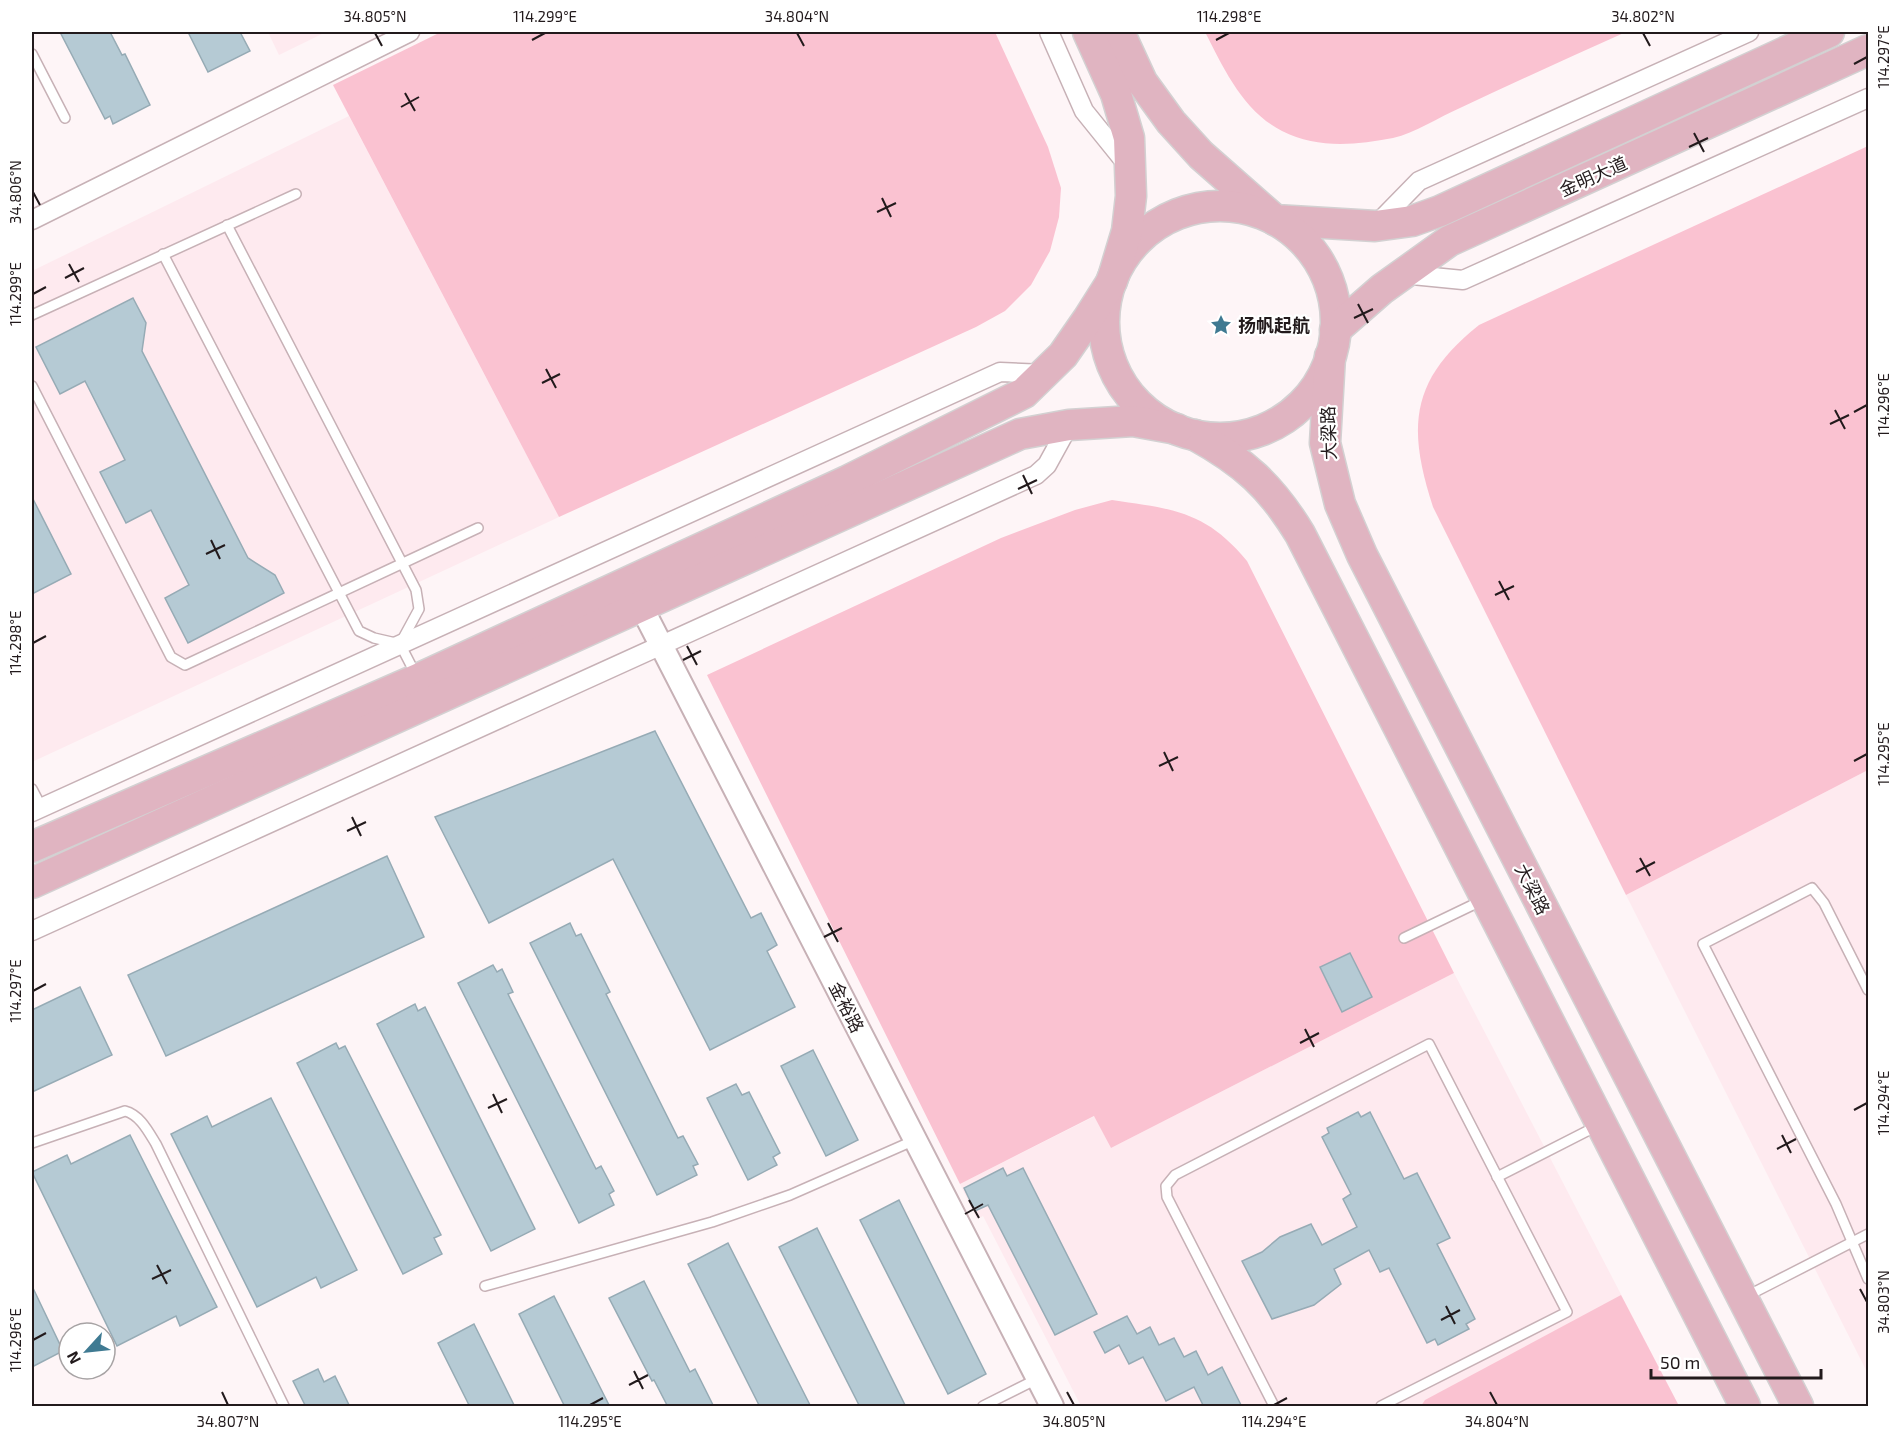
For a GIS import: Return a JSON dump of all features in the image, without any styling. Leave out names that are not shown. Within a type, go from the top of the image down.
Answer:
[{"type":"main road","points":[[1088,32],[1116,94],[1129,138],[1131,196],[1126,231],[1106,300],[1106,340],[1118,378],[1143,409],[1221,449],[1256,476],[1281,502],[1328,585],[1485,899],[1745,1407]]},
{"type":"main road","points":[[1119,32],[1142,82],[1171,122],[1201,155],[1275,220]]},
{"type":"main road","name":"金明大道","points":[[1275,220],[1375,226],[1412,221],[1440,211],[1830,32]]},
{"type":"main road","name":"金明大道","points":[[1333,343],[1382,288],[1449,241],[1869,50]]},
{"type":"main road","points":[[32,847],[418,679],[1001,406],[1024,393],[1046,374],[1073,341],[1112,281],[1121,261],[1134,244],[1151,229],[1169,218],[1201,208],[1234,207],[1275,220]]},
{"type":"main road","name":"大梁路","points":[[1275,220],[1291,231],[1317,258],[1332,293],[1333,343],[1325,443],[1340,504],[1362,555],[1798,1407]]},
{"type":"main road","points":[[32,883],[642,608],[1020,434],[1069,425],[1133,421],[1186,432],[1234,437],[1272,426],[1304,402],[1317,386],[1333,343]]},
{"type":"street","points":[[32,220],[410,32]]},
{"type":"street","points":[[1049,32],[1084,111],[1130,168]]},
{"type":"street","points":[[1375,226],[1419,181],[1749,32]]},
{"type":"street","points":[[1402,274],[1463,280],[1869,98]]},
{"type":"street","points":[[37,810],[1000,372],[1046,374]]},
{"type":"street","points":[[32,931],[1036,475],[1047,465],[1069,425]]},
{"type":"street","name":"金裕路","points":[[642,608],[1052,1407]]},
{"type":"lane","points":[[32,54],[64,118]]},
{"type":"lane","points":[[32,315],[296,194]]},
{"type":"lane","points":[[228,225],[416,590],[419,609],[400,644]]},
{"type":"lane","points":[[163,254],[359,632],[400,644],[418,679]]},
{"type":"lane","points":[[32,386],[171,657],[186,665],[478,528]]},
{"type":"lane","points":[[32,789],[37,810]]},
{"type":"lane","points":[[1869,990],[1824,903],[1812,888],[1703,945],[1836,1204],[1869,1279]]},
{"type":"lane","points":[[1404,938],[1485,899]]},
{"type":"lane","points":[[1274,1407],[1167,1197],[1166,1186],[1174,1175],[1430,1044],[1567,1312],[1381,1407]]},
{"type":"lane","points":[[32,1143],[125,1111],[132,1113],[143,1124],[156,1144],[284,1407]]},
{"type":"lane","points":[[1497,1177],[1600,1125]]},
{"type":"lane","points":[[485,1286],[712,1222],[790,1195],[915,1140]]},
{"type":"lane","points":[[1742,1298],[1869,1234]]},
{"type":"lane","points":[[983,1407],[1038,1379]]},
{"type":"lane","points":[[1400,1397],[1405,1407]]},
{"type":"shaded area","points":[[268,32],[326,32],[279,55]]},
{"type":"shaded area","points":[[441,32],[995,32],[1048,147],[1061,188],[1059,217],[1050,251],[1031,285],[1005,311],[976,327],[559,517],[333,85]]},
{"type":"shaded area","points":[[1205,32],[1626,32],[1410,132],[1393,138],[1337,144],[1295,137],[1268,123],[1236,88]]},
{"type":"shaded area","points":[[349,116],[559,517],[32,762],[32,271]]},
{"type":"shaded area","points":[[1868,146],[1868,770],[1626,895],[1433,507],[1420,453],[1418,429],[1420,407],[1427,386],[1439,365],[1456,345],[1479,325]]},
{"type":"shaded area","points":[[1112,500],[1153,506],[1187,515],[1217,532],[1247,561],[1454,973],[1111,1148],[1094,1116],[960,1184],[707,675],[1001,538],[1075,510]]},
{"type":"shaded area","points":[[1868,770],[1868,1374],[1626,895]]},
{"type":"shaded area","points":[[1454,973],[1679,1406],[1081,1406],[983,1216],[977,1219],[960,1184],[1095,1116],[1111,1148]]},
{"type":"shaded area","points":[[1621,1295],[1679,1406],[1421,1406],[1425,1400]]},
{"type":"building","points":[[60,32],[110,32],[122,55],[125,54],[150,105],[113,124],[110,116],[105,119]]},
{"type":"building","points":[[188,32],[240,32],[250,51],[208,72]]},
{"type":"building","points":[[133,298],[146,323],[142,351],[248,558],[275,575],[284,593],[188,643],[165,598],[189,585],[151,510],[126,523],[100,472],[125,460],[85,381],[60,394],[36,347]]},
{"type":"building","points":[[32,497],[71,574],[32,594]]},
{"type":"building","points":[[655,731],[751,918],[761,913],[777,945],[767,951],[795,1007],[710,1050],[613,859],[489,923],[435,817]]},
{"type":"building","points":[[387,856],[424,937],[166,1056],[128,975]]},
{"type":"building","points":[[570,923],[576,936],[581,934],[610,992],[606,994],[678,1138],[683,1136],[698,1164],[693,1166],[697,1175],[657,1195],[530,943]]},
{"type":"building","points":[[1350,953],[1372,997],[1342,1012],[1320,967]]},
{"type":"building","points":[[493,965],[497,972],[502,969],[513,992],[508,994],[596,1169],[601,1166],[614,1191],[609,1194],[614,1205],[579,1223],[458,983]]},
{"type":"building","points":[[80,987],[112,1055],[32,1092],[32,1010]]},
{"type":"building","points":[[415,1004],[418,1011],[425,1007],[535,1229],[491,1251],[377,1024]]},
{"type":"building","points":[[336,1043],[339,1049],[345,1046],[441,1235],[434,1238],[442,1254],[403,1274],[297,1063]]},
{"type":"building","points":[[813,1050],[858,1140],[826,1156],[781,1066]]},
{"type":"building","points":[[736,1084],[742,1095],[749,1092],[780,1153],[773,1157],[777,1165],[748,1180],[707,1098]]},
{"type":"building","points":[[271,1098],[357,1270],[321,1288],[316,1277],[257,1307],[171,1134],[207,1116],[212,1127]]},
{"type":"building","points":[[1358,1112],[1361,1117],[1370,1112],[1404,1179],[1417,1173],[1450,1238],[1437,1244],[1475,1319],[1466,1324],[1469,1329],[1438,1345],[1435,1339],[1427,1343],[1389,1268],[1380,1272],[1369,1250],[1334,1269],[1341,1284],[1314,1305],[1272,1319],[1242,1261],[1262,1252],[1280,1237],[1311,1224],[1322,1245],[1357,1227],[1343,1199],[1351,1194],[1322,1137],[1329,1133],[1327,1128]]},
{"type":"building","points":[[130,1135],[217,1307],[180,1326],[176,1316],[117,1346],[117,1321],[105,1321],[32,1172],[67,1155],[71,1164]]},
{"type":"building","points":[[1003,1168],[1007,1176],[1023,1168],[1097,1314],[1055,1335],[988,1205],[975,1211],[964,1188]]},
{"type":"building","points":[[899,1200],[986,1374],[948,1394],[860,1220]]},
{"type":"building","points":[[817,1228],[906,1407],[860,1407],[779,1247]]},
{"type":"building","points":[[728,1243],[811,1407],[760,1407],[688,1264]]},
{"type":"building","points":[[644,1281],[690,1372],[695,1369],[714,1407],[668,1407],[654,1380],[652,1381],[609,1298]]},
{"type":"building","points":[[32,1286],[57,1338],[57,1354],[32,1367]]},
{"type":"building","points":[[554,1296],[610,1407],[565,1407],[519,1314]]},
{"type":"building","points":[[1127,1316],[1137,1334],[1150,1327],[1159,1345],[1174,1338],[1184,1357],[1196,1351],[1208,1375],[1222,1367],[1242,1407],[1204,1407],[1194,1387],[1166,1401],[1143,1357],[1129,1364],[1119,1345],[1105,1353],[1094,1332]]},
{"type":"building","points":[[474,1324],[515,1407],[470,1407],[438,1343]]},
{"type":"building","points":[[318,1369],[324,1382],[335,1376],[350,1407],[306,1407],[293,1381]]},
{"type":"place","name":"扬帆起航","points":[[1221,325]]}]
